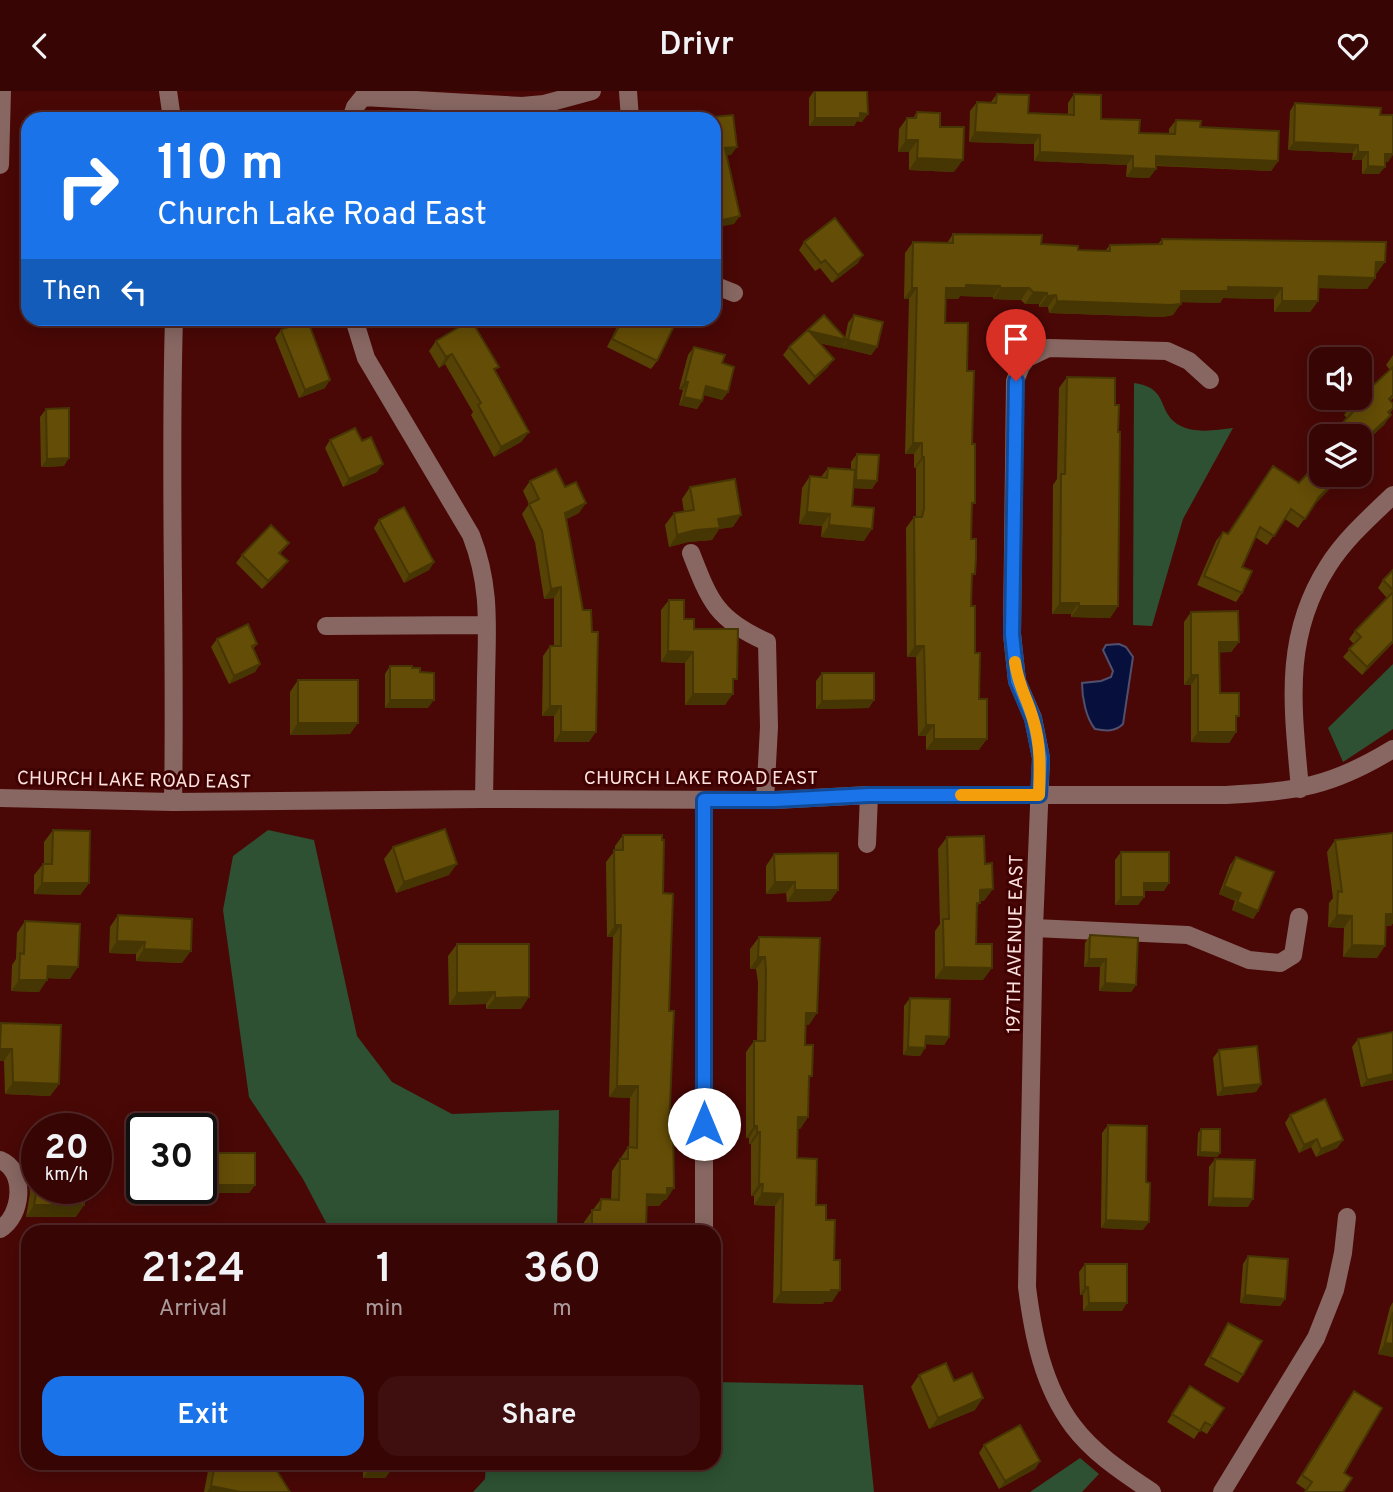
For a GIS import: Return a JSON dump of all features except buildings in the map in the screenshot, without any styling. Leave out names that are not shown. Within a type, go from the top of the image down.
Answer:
[{"type":"street","points":[[0,165],[2,91]]},
{"type":"street","points":[[168,91],[171,112]]},
{"type":"street","points":[[353,112],[363,97],[522,106],[544,104],[592,91]]},
{"type":"street","points":[[628,91],[630,112]]},
{"type":"street","points":[[721,288],[734,293]]},
{"type":"street","points":[[173,802],[175,687],[170,420],[174,326]]},
{"type":"street","points":[[356,326],[366,358],[471,535],[484,574],[487,625],[484,799]]},
{"type":"street","name":"197TH AVENUE EAST","points":[[1152,1492],[1108,1461],[1072,1425],[1044,1369],[1033,1332],[1027,1287],[1034,928],[1041,758],[1033,719],[1017,681],[1012,634],[1016,381],[1027,358],[1048,348],[1167,351],[1189,361],[1210,380]]},
{"type":"street","points":[[1300,789],[1293,666],[1300,625],[1328,566],[1349,539],[1393,495]]},
{"type":"street","points":[[691,553],[714,605],[740,631],[767,642],[769,727],[765,800]]},
{"type":"street","points":[[326,626],[487,625]]},
{"type":"street","name":"CHURCH LAKE ROAD EAST","points":[[0,798],[173,802],[765,800],[869,795],[1226,795],[1300,789],[1345,776],[1393,749]]},
{"type":"street","points":[[867,844],[869,795]]},
{"type":"street","points":[[704,800],[704,1225]]},
{"type":"street","points":[[1034,928],[1188,935],[1249,960],[1280,963],[1293,955],[1299,917]]},
{"type":"street","points":[[0,1160],[8,1163],[17,1178],[18,1204],[8,1225],[0,1229]]},
{"type":"street","points":[[1222,1492],[1316,1338],[1335,1290],[1347,1217]]},
{"type":"green space","points":[[1134,383],[1153,390],[1172,419],[1185,428],[1233,428],[1183,519],[1152,626],[1133,625]]},
{"type":"green space","points":[[1393,664],[1393,729],[1343,762],[1328,728]]},
{"type":"green space","points":[[268,830],[314,840],[357,1036],[392,1082],[452,1114],[559,1110],[557,1225],[327,1225],[303,1179],[249,1097],[223,910],[233,856]]},
{"type":"green space","points":[[721,1382],[863,1385],[874,1492],[473,1492],[485,1479],[486,1470],[721,1470]]},
{"type":"green space","points":[[1080,1458],[1099,1474],[1082,1492],[1030,1492]]},
{"type":"shaded area","points":[[1119,644],[1126,647],[1133,657],[1123,724],[1110,730],[1095,729],[1085,707],[1082,683],[1111,677],[1113,671],[1103,650],[1106,645]]},
{"type":"slow traffic","points":[[961,795],[1039,795],[1041,758],[1033,719],[1017,681],[1015,662]]},
{"type":"route","points":[[704,1124],[704,800],[775,800],[869,795],[1039,795],[1041,758],[1033,719],[1017,681],[1012,634],[1016,381]]}]
